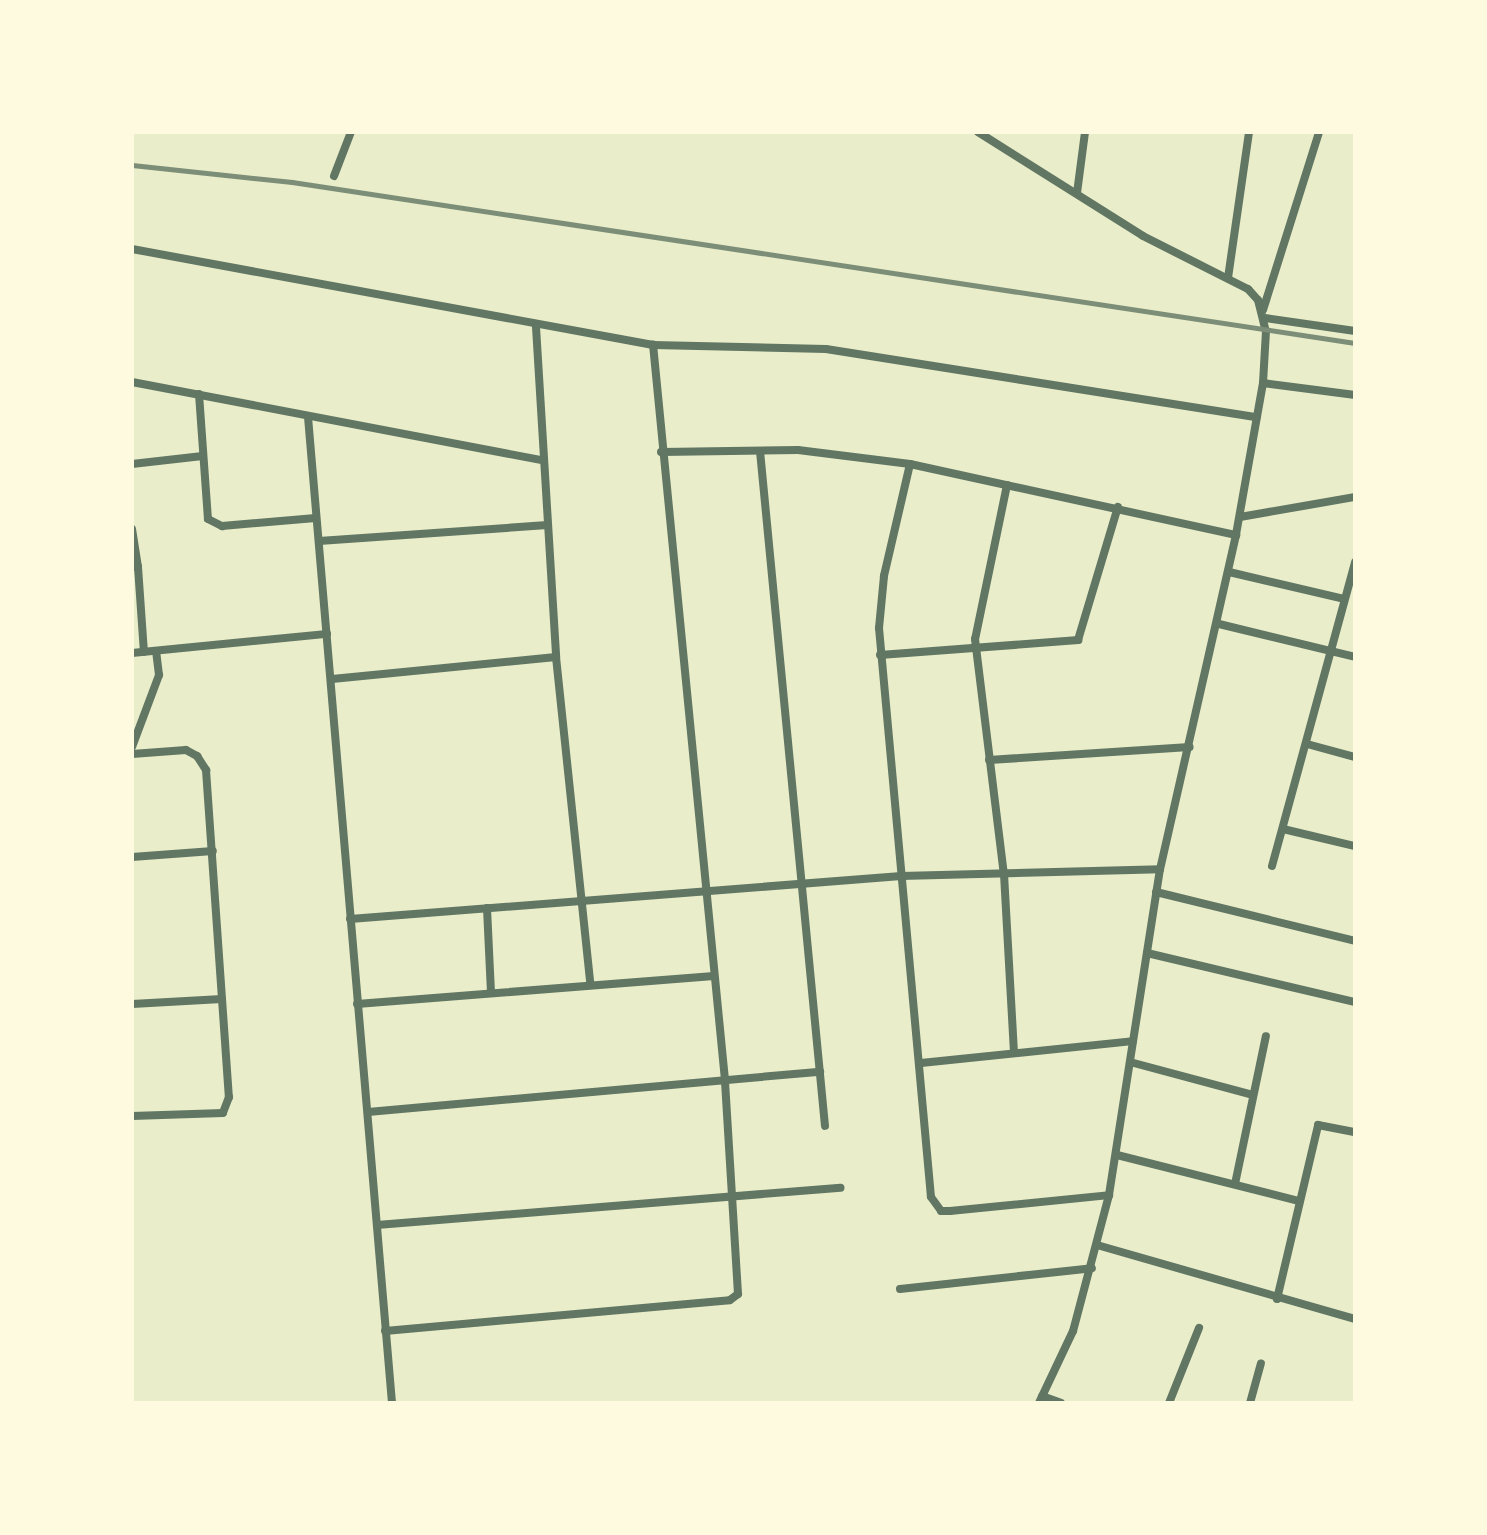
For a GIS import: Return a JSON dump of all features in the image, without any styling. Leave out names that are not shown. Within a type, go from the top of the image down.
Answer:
[{"type":"street","points":[[334,176],[351,132]]},
{"type":"street","points":[[978,132],[1143,236],[1248,289],[1264,314],[1355,331]]},
{"type":"street","points":[[1077,193],[1085,132]]},
{"type":"street","points":[[1228,278],[1249,132]]},
{"type":"street","points":[[1061,1403],[1040,1400],[1073,1331],[1109,1195],[1160,869],[1219,624],[1240,517],[1263,383],[1264,314],[1319,132]]},
{"type":"street","points":[[132,249],[536,327],[653,345],[826,349],[1257,417]]},
{"type":"street","points":[[536,327],[556,657],[590,983]]},
{"type":"street","points":[[385,1331],[735,1298],[733,1195],[725,1080],[661,452],[653,345]]},
{"type":"street","points":[[132,382],[542,460]]},
{"type":"street","points":[[1263,383],[1355,395]]},
{"type":"street","points":[[199,394],[206,510],[214,525],[316,518]]},
{"type":"street","points":[[308,417],[392,1403]]},
{"type":"street","points":[[760,451],[825,1126]]},
{"type":"street","points":[[661,452],[821,451],[910,464],[1236,535]]},
{"type":"street","points":[[132,464],[203,456]]},
{"type":"street","points":[[910,464],[881,596],[880,655],[921,1063],[931,1197],[941,1211],[1109,1195]]},
{"type":"street","points":[[1007,485],[980,599],[976,651],[1004,874],[1014,1051]]},
{"type":"street","points":[[1240,517],[1355,497]]},
{"type":"street","points":[[880,655],[1069,644],[1083,636],[1118,507]]},
{"type":"street","points":[[319,541],[547,525]]},
{"type":"street","points":[[132,529],[144,652]]},
{"type":"street","points":[[1272,866],[1355,562]]},
{"type":"street","points":[[1229,572],[1344,599]]},
{"type":"street","points":[[1219,624],[1355,657]]},
{"type":"street","points":[[132,653],[327,634]]},
{"type":"street","points":[[132,747],[159,675],[156,651]]},
{"type":"street","points":[[332,679],[556,657]]},
{"type":"street","points":[[1307,744],[1355,757]]},
{"type":"street","points":[[989,760],[1190,747]]},
{"type":"street","points":[[132,754],[186,750],[197,756],[210,793],[229,1109],[215,1114],[132,1116]]},
{"type":"street","points":[[1283,829],[1355,846]]},
{"type":"street","points":[[132,857],[213,851]]},
{"type":"street","points":[[350,919],[901,876],[1160,869]]},
{"type":"street","points":[[1156,892],[1355,941]]},
{"type":"street","points":[[487,908],[491,992]]},
{"type":"street","points":[[1147,953],[1355,1002]]},
{"type":"street","points":[[357,1004],[590,983],[714,976]]},
{"type":"street","points":[[132,1004],[222,999]]},
{"type":"street","points":[[1235,1184],[1266,1036]]},
{"type":"street","points":[[921,1063],[1133,1041]]},
{"type":"street","points":[[1130,1062],[1253,1095]]},
{"type":"street","points":[[368,1112],[820,1072]]},
{"type":"street","points":[[1277,1299],[1318,1125],[1355,1132]]},
{"type":"street","points":[[1117,1155],[1299,1201]]},
{"type":"street","points":[[377,1225],[841,1188]]},
{"type":"street","points":[[1097,1245],[1355,1319]]},
{"type":"street","points":[[900,1289],[1092,1268]]},
{"type":"street","points":[[1169,1403],[1199,1328]]},
{"type":"street","points":[[1250,1403],[1261,1363]]},
{"type":"railway","points":[[132,165],[292,182],[1355,343]]}]
